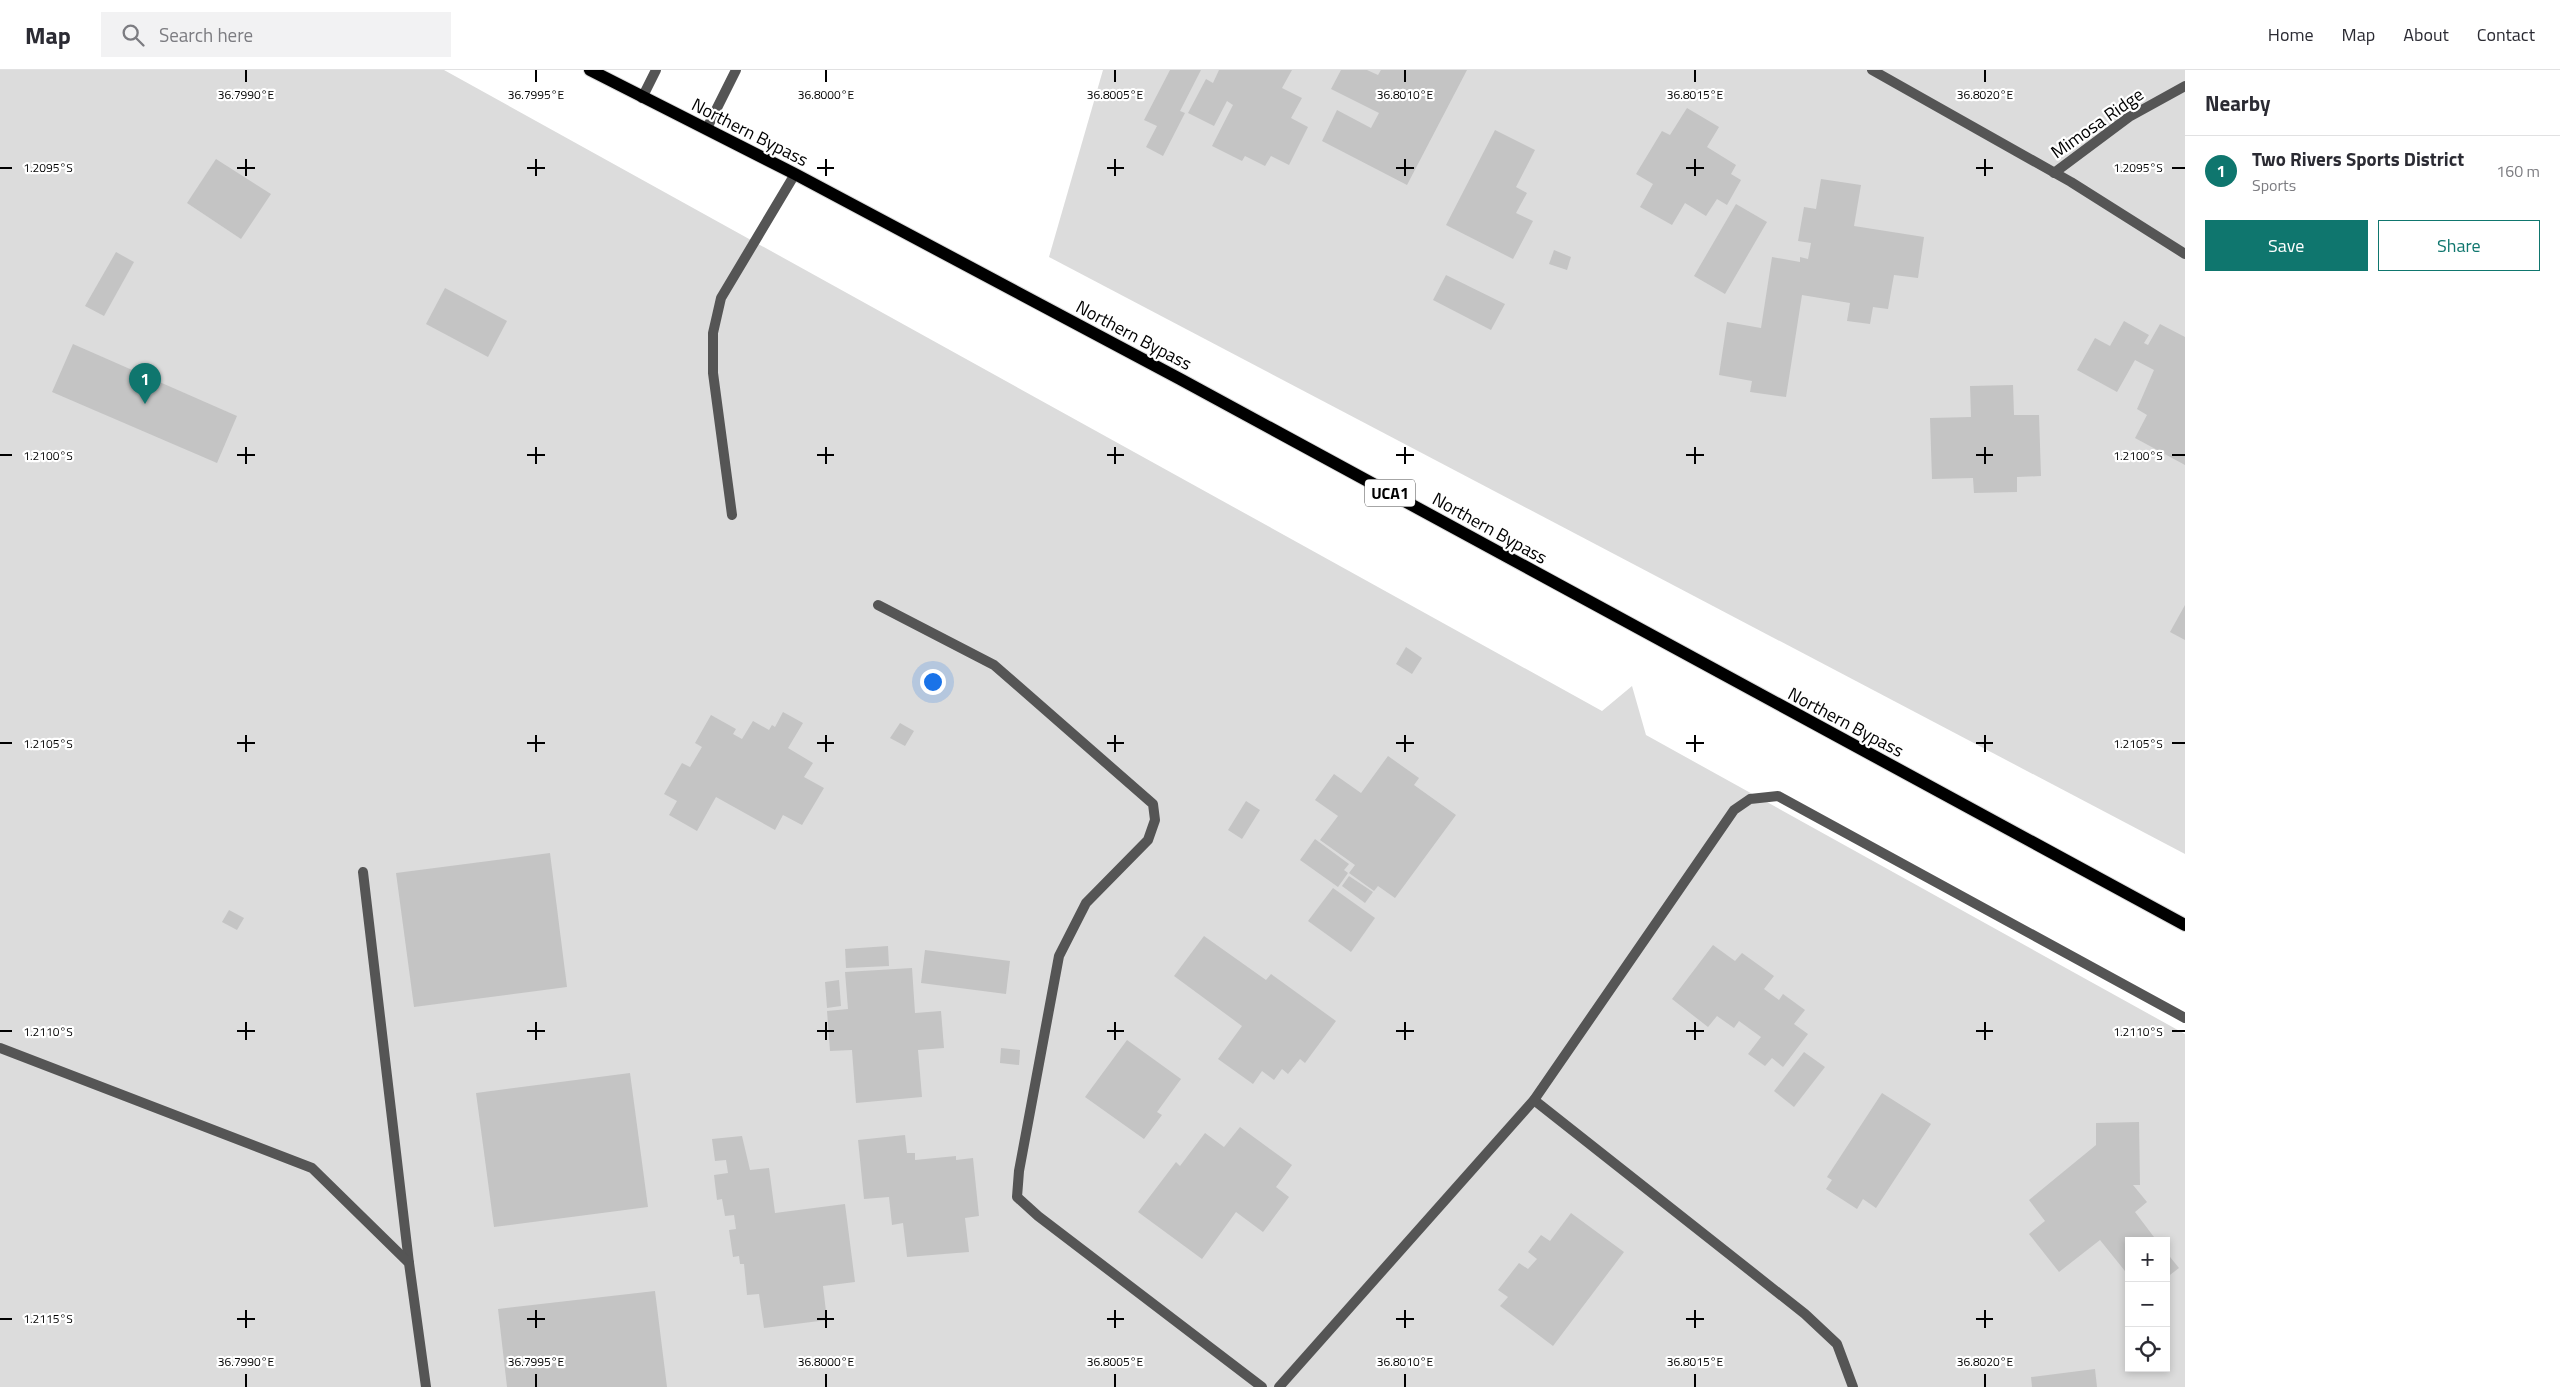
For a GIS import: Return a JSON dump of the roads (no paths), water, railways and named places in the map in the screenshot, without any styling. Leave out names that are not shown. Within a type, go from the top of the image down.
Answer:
[{"type":"main road","name":"Northern Bypass","points":[[598,72],[642,98],[707,128],[1180,379],[2185,926]]},
{"type":"street","points":[[642,98],[656,70]]},
{"type":"street","points":[[707,128],[736,70]]},
{"type":"street","name":"Mimosa Ridge","points":[[1872,70],[2054,173],[2185,254]]},
{"type":"street","name":"Mimosa Ridge","points":[[2054,173],[2129,118],[2185,86]]},
{"type":"street","points":[[732,515],[713,373],[713,333],[721,298],[795,174]]},
{"type":"street","points":[[878,605],[994,665],[1153,804],[1155,820],[1148,840],[1086,903],[1059,956],[1018,1171],[1017,1197],[1038,1216],[1262,1387]]},
{"type":"street","points":[[1280,1387],[1534,1100],[1734,810],[1750,799],[1778,796],[2185,1018]]},
{"type":"street","points":[[363,872],[409,1263],[426,1387]]},
{"type":"street","points":[[0,1048],[312,1168],[409,1263]]},
{"type":"street","points":[[1534,1100],[1805,1314],[1837,1344],[1853,1387]]},
{"type":"place","name":"Two Rivers Sports District","points":[[145,404]]}]
